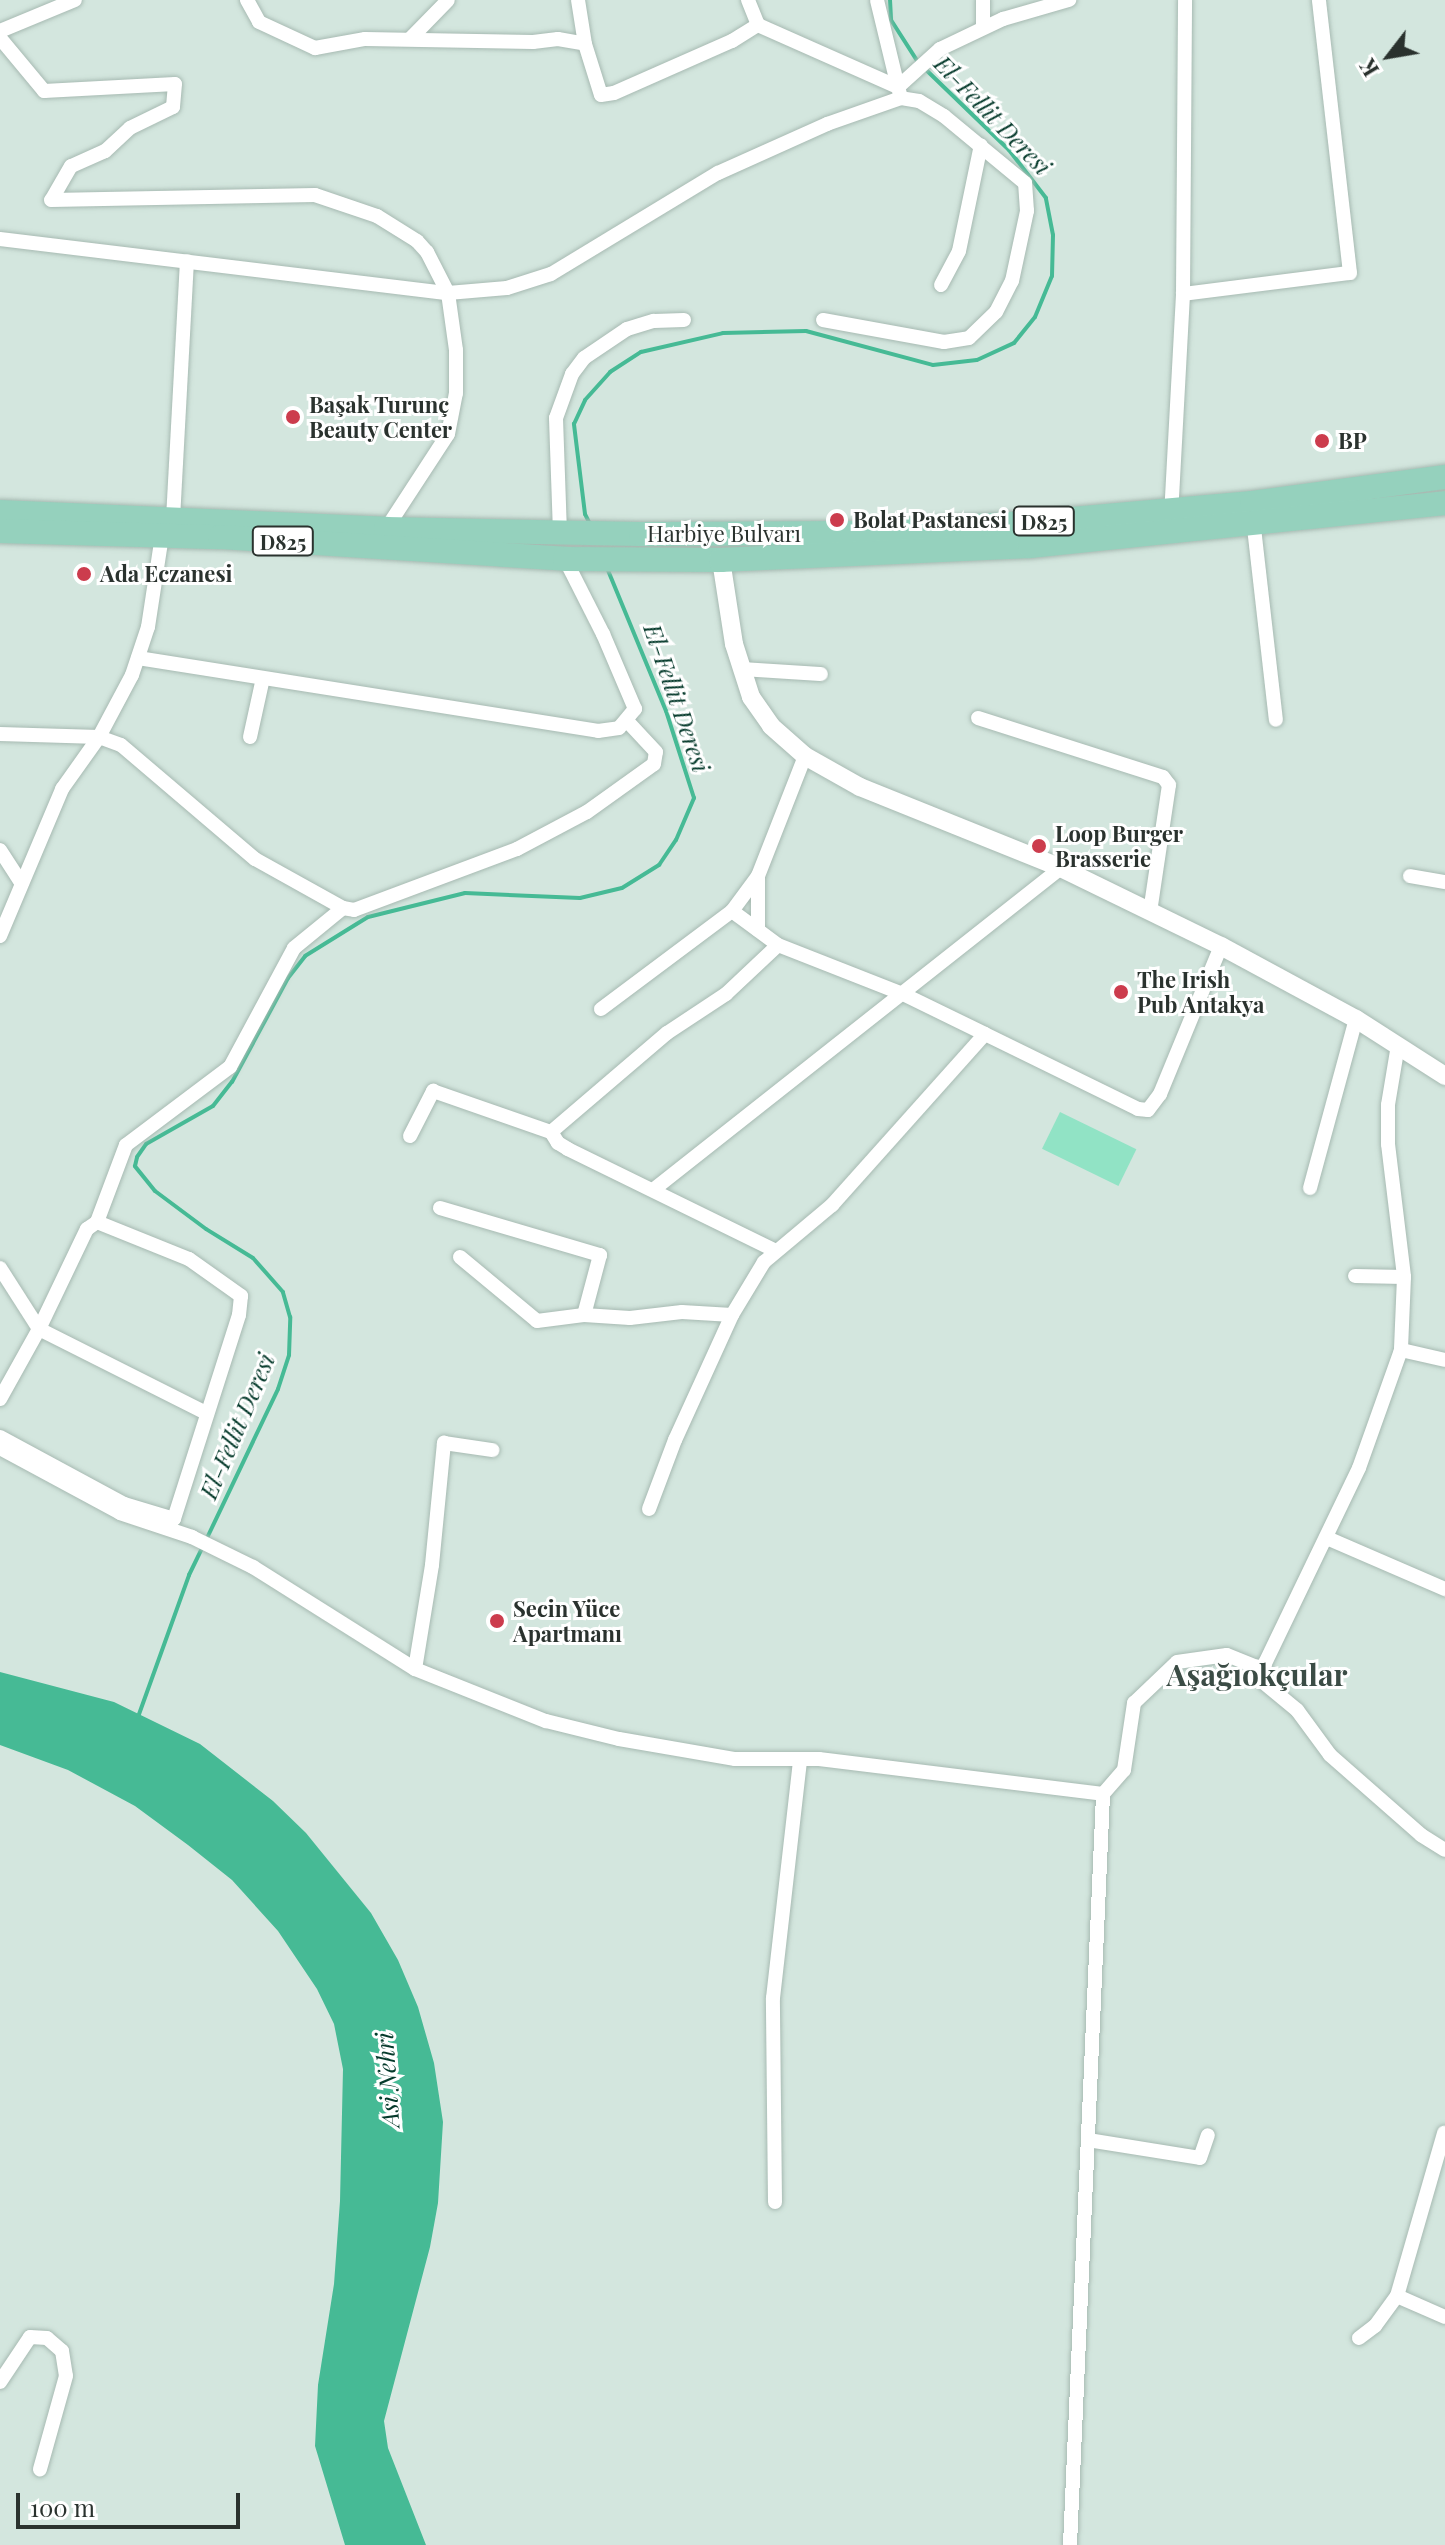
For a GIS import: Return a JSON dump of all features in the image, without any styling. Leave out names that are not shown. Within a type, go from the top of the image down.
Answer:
[{"type":"main road","name":"Harbiye Bulvarı","points":[[1252,514],[1445,477]]},
{"type":"main road","name":"Harbiye Bulvarı","points":[[0,531],[168,527],[641,534],[852,533],[1170,521],[1445,503]]},
{"type":"main road","name":"Harbiye Bulvarı","points":[[0,512],[565,559],[649,560],[940,552],[1170,521]]},
{"type":"street","points":[[0,31],[75,0]]},
{"type":"street","points":[[247,0],[259,22],[315,48],[365,39],[533,42],[558,39],[585,44]]},
{"type":"street","points":[[410,39],[448,0]]},
{"type":"street","points":[[578,0],[585,44],[601,95],[614,93],[732,41],[758,25]]},
{"type":"street","points":[[748,0],[758,25],[919,101],[944,116],[1017,174],[1028,196],[1012,281],[1005,299],[983,327],[969,338],[944,342],[823,320]]},
{"type":"street","points":[[877,0],[899,92]]},
{"type":"street","points":[[983,0],[983,27]]},
{"type":"street","points":[[0,239],[351,284],[448,293],[507,288],[551,274],[718,173],[899,92],[940,49],[983,27],[1069,0]]},
{"type":"street","points":[[1170,521],[1183,294],[1185,0]]},
{"type":"street","points":[[1183,294],[1350,273],[1319,0]]},
{"type":"street","points":[[0,38],[44,91],[175,84],[173,107],[130,128],[105,151],[71,166],[51,200],[315,195],[377,216],[417,241],[427,252],[448,293],[456,350],[456,393],[448,434],[386,529]]},
{"type":"street","points":[[941,285],[959,251],[981,145]]},
{"type":"street","points":[[0,936],[62,789],[99,737],[138,658],[148,627],[168,527],[187,261]]},
{"type":"street","points":[[560,533],[556,418],[572,374],[584,358],[627,329],[654,321],[684,320]]},
{"type":"street","points":[[1252,514],[1276,720]]},
{"type":"street","points":[[138,658],[598,731],[619,728],[628,722],[635,709],[603,634],[565,559]]},
{"type":"street","points":[[721,560],[741,669],[759,711],[805,756],[860,787],[1061,868],[1221,946],[1356,1019],[1445,1076]]},
{"type":"street","points":[[741,669],[821,674]]},
{"type":"street","points":[[250,737],[263,678]]},
{"type":"street","points":[[978,718],[1163,777],[1169,785],[1150,912]]},
{"type":"street","points":[[0,734],[99,737],[121,745],[255,859],[343,908],[354,910],[517,849],[587,812],[654,764],[656,752],[628,722]]},
{"type":"street","points":[[601,1009],[732,911],[758,876],[805,756]]},
{"type":"street","points":[[0,850],[22,884]]},
{"type":"street","points":[[653,1190],[1061,868]]},
{"type":"street","points":[[758,876],[758,930]]},
{"type":"street","points":[[1410,876],[1445,882]]},
{"type":"street","points":[[0,1399],[39,1329],[87,1229],[97,1222],[126,1145],[230,1067],[294,948],[343,908]]},
{"type":"street","points":[[732,911],[778,945],[903,994],[1138,1109],[1148,1110],[1160,1094],[1221,946]]},
{"type":"street","points":[[551,1132],[667,1033],[726,994],[778,945]]},
{"type":"street","points":[[1310,1188],[1356,1019]]},
{"type":"street","points":[[649,1509],[675,1440],[732,1315],[764,1262],[832,1205],[985,1034]]},
{"type":"street","points":[[1398,1045],[1388,1105],[1388,1144],[1404,1277],[1401,1350],[1359,1468],[1264,1670],[1263,1682],[1297,1710],[1330,1755],[1421,1835],[1442,1842]]},
{"type":"street","points":[[410,1136],[433,1091],[551,1132],[558,1143],[568,1149],[776,1251]]},
{"type":"street","points":[[440,1208],[600,1255],[584,1315]]},
{"type":"street","points":[[0,1437],[124,1504],[174,1519],[239,1315],[241,1296],[189,1259],[97,1222]]},
{"type":"street","points":[[460,1257],[537,1321],[584,1315],[630,1318],[682,1312],[732,1315]]},
{"type":"street","points":[[0,1268],[39,1329],[206,1413]]},
{"type":"street","points":[[1355,1276],[1404,1277]]},
{"type":"street","points":[[1401,1350],[1445,1360]]},
{"type":"street","points":[[415,1669],[432,1565],[444,1443],[492,1450]]},
{"type":"street","points":[[0,1448],[120,1513],[196,1539],[253,1567],[415,1669],[546,1721],[619,1739],[735,1759],[800,1760],[1103,1794]]},
{"type":"street","points":[[1327,1538],[1445,1589]]},
{"type":"street","points":[[1070,2545],[1088,2140],[1090,2023],[1103,1794],[1124,1770],[1134,1703],[1177,1662],[1227,1655],[1264,1670]]},
{"type":"street","points":[[775,2202],[773,1998],[800,1760]]},
{"type":"street","points":[[1359,2338],[1375,2326],[1397,2296],[1444,2133]]},
{"type":"street","points":[[1088,2140],[1200,2158],[1208,2135]]},
{"type":"street","points":[[1397,2296],[1445,2317]]},
{"type":"street","points":[[0,2382],[30,2337],[47,2338],[62,2351],[66,2376],[40,2469]]},
{"type":"shaded area","points":[[1060,1112],[1136,1149],[1118,1186],[1042,1149]]},
{"type":"water","name":"Asi Nehri","points":[[0,1672],[114,1702],[200,1744],[273,1801],[306,1833],[371,1913],[398,1960],[418,2007],[434,2063],[443,2122],[438,2203],[430,2247],[384,2421],[388,2448],[426,2545],[345,2545],[315,2446],[318,2385],[334,2284],[340,2201],[343,2069],[334,2024],[317,1989],[278,1931],[232,1880],[188,1845],[135,1806],[68,1770],[0,1745]]},
{"type":"waterway","name":"El-Fellit Deresi","points":[[890,0],[891,20],[918,62]]},
{"type":"waterway","name":"El-Fellit Deresi","points":[[591,526],[585,514],[574,424],[585,400],[610,372],[641,352],[723,333],[806,331],[933,365],[977,360],[1014,343],[1035,317],[1052,276],[1053,235],[1046,198],[1009,150],[924,68]]},
{"type":"waterway","name":"El-Fellit Deresi","points":[[207,1538],[278,1389],[289,1355],[290,1317],[283,1292],[253,1258],[206,1229],[155,1191],[135,1166],[137,1157],[146,1144],[213,1106],[232,1082],[288,978],[305,956],[368,917],[465,893],[580,898],[622,888],[659,865],[676,840],[694,798],[666,711],[607,568]]},
{"type":"waterway","name":"El-Fellit Deresi","points":[[138,1717],[189,1575],[203,1546]]},
{"type":"place","name":"Başak Turunç Beauty Center","points":[[293,417]]},
{"type":"place","name":"BP","points":[[1322,441]]},
{"type":"place","name":"Bolat Pastanesi","points":[[837,520]]},
{"type":"place","name":"Ada Eczanesi","points":[[84,574]]},
{"type":"place","name":"Loop Burger Brasserie","points":[[1039,846]]},
{"type":"place","name":"The Irish Pub Antakya","points":[[1121,992]]},
{"type":"place","name":"Secin Yüce Apartmanı","points":[[497,1621]]},
{"type":"district","name":"Aşağıokçular","points":[[1257,1674]]}]
